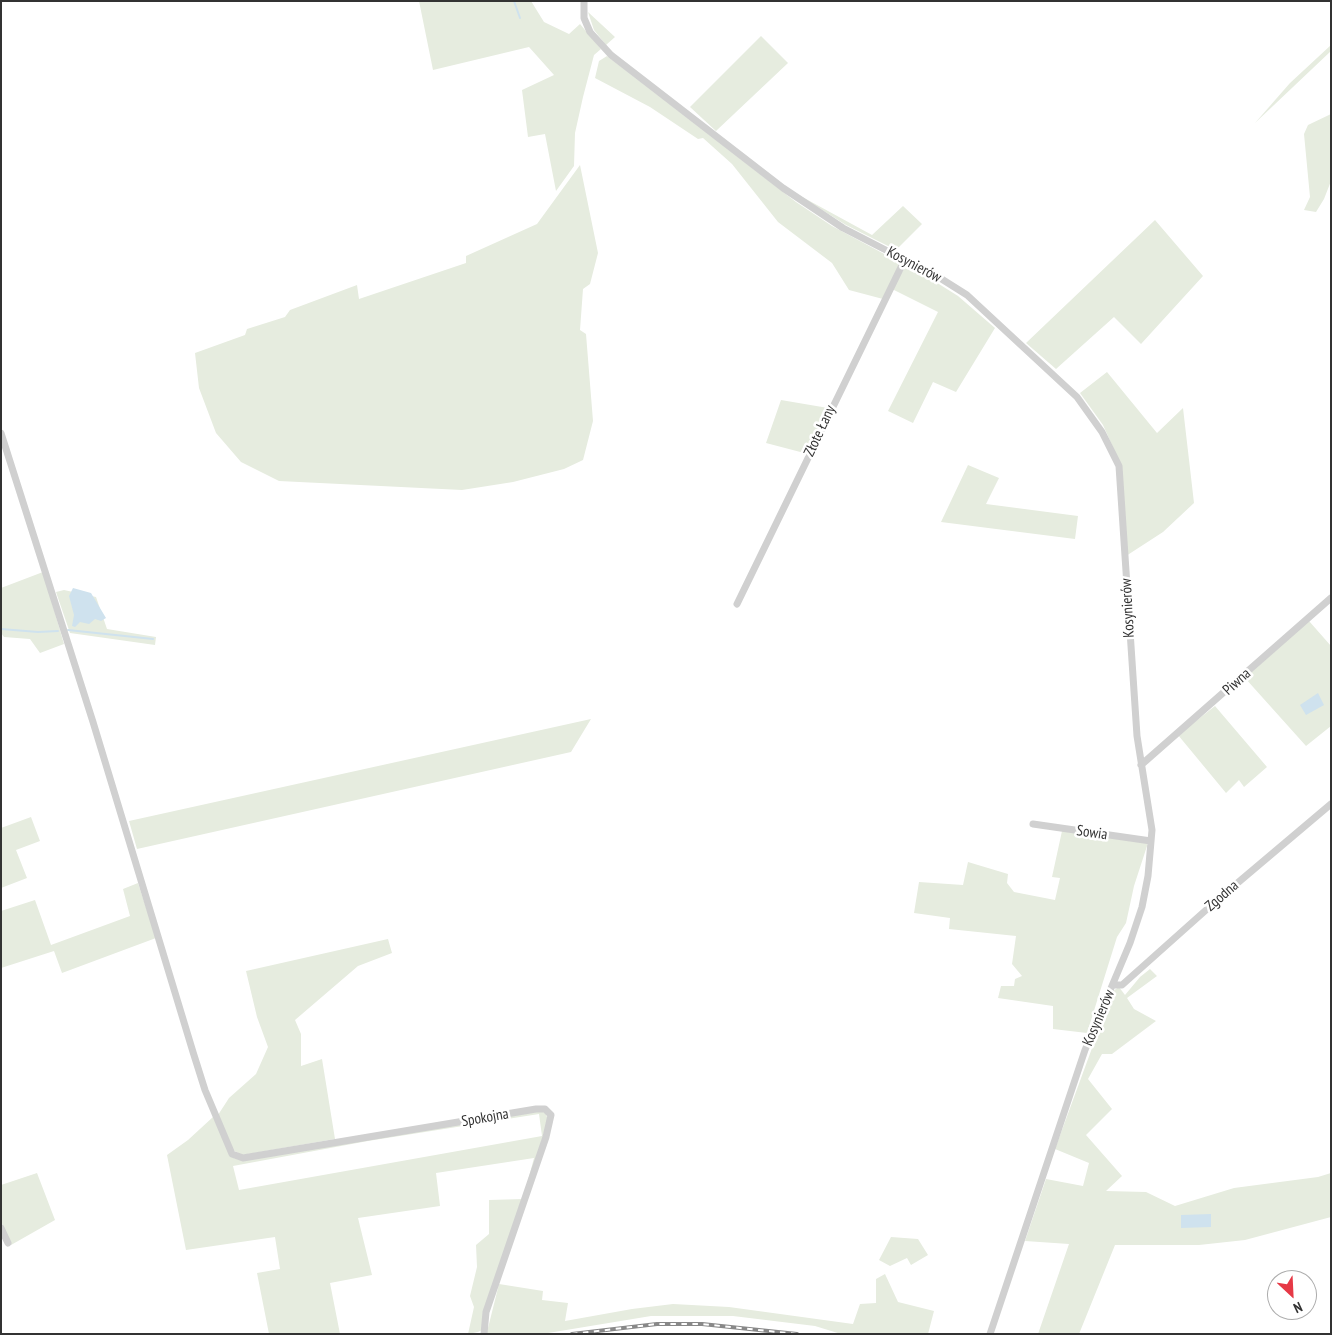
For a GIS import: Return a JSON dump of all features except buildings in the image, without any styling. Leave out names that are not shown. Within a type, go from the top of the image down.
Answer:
[{"type":"street","name":"Kosynierów","points":[[584,1],[584,18],[598,42],[783,188],[822,215],[905,259],[967,295],[1078,396],[1102,432],[1119,466],[1132,670],[1141,765],[1152,830],[1142,907],[1086,1050],[990,1334]]},
{"type":"street","name":"Złote Łany","points":[[737,604],[905,259]]},
{"type":"street","name":"Spokojna","points":[[1,433],[93,722],[193,1052],[215,1115],[232,1154],[243,1158],[536,1109],[545,1110],[551,1115],[546,1137],[486,1312],[484,1334]]},
{"type":"street","name":"Piwna","points":[[1141,765],[1331,598]]},
{"type":"street","name":"Zgodna","points":[[1113,985],[1122,985],[1215,902],[1331,804]]},
{"type":"street","name":"Sowia","points":[[1032,824],[1151,842]]},
{"type":"street","points":[[1,1228],[8,1243]]},
{"type":"shaded area","points":[[419,1],[531,1],[544,22],[569,34],[580,24],[601,49],[594,55],[583,97],[575,133],[574,166],[556,191],[545,134],[528,137],[522,90],[554,75],[529,47],[433,70]]},
{"type":"shaded area","points":[[588,12],[615,37],[606,45],[594,30]]},
{"type":"shaded area","points":[[761,36],[788,63],[716,131],[690,107]]},
{"type":"shaded area","points":[[1331,45],[1331,51],[1255,123],[1290,83]]},
{"type":"shaded area","points":[[607,56],[796,202],[832,226],[901,263],[883,299],[849,290],[832,263],[778,222],[732,164],[703,138],[698,139],[650,107],[595,78],[599,61]]},
{"type":"shaded area","points":[[1331,114],[1331,181],[1324,199],[1316,212],[1304,210],[1310,197],[1304,134],[1308,125]]},
{"type":"shaded area","points":[[580,165],[598,253],[590,284],[583,289],[580,330],[586,334],[593,421],[583,460],[564,469],[513,482],[462,490],[279,481],[241,462],[216,433],[199,388],[195,353],[245,335],[247,329],[285,317],[290,310],[357,285],[359,299],[466,263],[466,256],[537,224]]},
{"type":"shaded area","points":[[795,193],[872,235],[903,206],[922,224],[896,250],[846,225]]},
{"type":"shaded area","points":[[1155,220],[1203,276],[1141,344],[1114,317],[1056,369],[1026,343]]},
{"type":"shaded area","points":[[907,264],[958,296],[995,328],[956,392],[933,382],[913,423],[888,411],[938,312],[892,289]]},
{"type":"shaded area","points":[[1107,372],[1157,433],[1183,408],[1194,503],[1163,532],[1126,556],[1121,465],[1103,425],[1080,393]]},
{"type":"shaded area","points":[[781,400],[828,408],[808,454],[766,443]]},
{"type":"shaded area","points":[[968,465],[999,478],[986,504],[1078,516],[1075,539],[941,522]]},
{"type":"shaded area","points":[[43,572],[64,644],[40,653],[30,639],[4,637],[1,633],[1,588]]},
{"type":"shaded area","points":[[64,590],[96,597],[107,629],[156,637],[155,645],[70,633],[56,592]]},
{"type":"shaded area","points":[[1309,621],[1331,646],[1331,726],[1306,746],[1245,678]]},
{"type":"shaded area","points":[[1215,706],[1267,767],[1244,787],[1239,780],[1226,793],[1178,735]]},
{"type":"shaded area","points":[[591,719],[571,752],[137,849],[129,821]]},
{"type":"shaded area","points":[[31,817],[40,841],[16,850],[27,878],[1,888],[1,828]]},
{"type":"shaded area","points":[[1062,831],[1148,843],[1134,886],[1126,923],[1117,937],[1087,1033],[1053,1029],[1053,1006],[998,998],[1001,986],[1014,986],[1015,979],[1022,976],[1012,964],[1016,936],[949,929],[950,918],[914,913],[919,882],[963,885],[968,862],[1008,874],[1007,883],[1014,892],[1055,900],[1060,878],[1052,877]]},
{"type":"shaded area","points":[[138,883],[156,938],[62,973],[54,951],[1,968],[1,911],[35,900],[51,945],[130,916],[123,889]]},
{"type":"shaded area","points":[[388,939],[392,953],[358,966],[295,1020],[301,1034],[301,1066],[322,1059],[335,1139],[242,1155],[233,1150],[218,1115],[229,1098],[256,1074],[268,1047],[257,1017],[246,971]]},
{"type":"shaded area","points":[[1150,969],[1157,976],[1127,998],[1134,1009],[1156,1021],[1112,1054],[1102,1054],[1088,1079],[1112,1109],[1086,1135],[1122,1176],[1106,1191],[1146,1192],[1175,1206],[1234,1188],[1318,1177],[1331,1173],[1331,1217],[1245,1240],[1199,1245],[1115,1245],[1079,1334],[1038,1334],[1069,1244],[1025,1241],[1046,1179],[1083,1186],[1089,1163],[1055,1149],[1113,991],[1119,987],[1125,995],[1140,977]]},
{"type":"shaded area","points":[[542,1111],[546,1114],[548,1120],[482,1330],[468,1334],[474,1307],[470,1296],[477,1267],[476,1245],[489,1234],[489,1200],[523,1199],[534,1158],[436,1173],[440,1206],[358,1218],[372,1275],[330,1283],[340,1334],[269,1334],[257,1273],[280,1269],[275,1237],[186,1250],[167,1155],[188,1140],[213,1117],[229,1153],[234,1158],[240,1160]],"holes":[[[539,1114],[542,1136],[239,1190],[233,1166],[368,1141]]]},
{"type":"shaded area","points":[[37,1173],[55,1220],[11,1245],[1,1221],[1,1185]]},
{"type":"shaded area","points":[[891,1237],[918,1239],[928,1255],[911,1265],[907,1258],[890,1266],[879,1260]]},
{"type":"shaded area","points":[[885,1274],[898,1302],[934,1311],[928,1334],[841,1334],[815,1326],[733,1316],[651,1316],[542,1334],[487,1334],[499,1284],[543,1291],[542,1300],[568,1303],[565,1321],[673,1304],[729,1307],[853,1324],[860,1304],[876,1303],[876,1279]]},
{"type":"water","points":[[73,588],[91,593],[106,618],[101,621],[95,619],[89,624],[80,622],[75,627],[72,626],[74,615],[69,596]]},
{"type":"water","points":[[1318,693],[1324,705],[1306,715],[1300,705]]},
{"type":"water","points":[[1211,1214],[1211,1227],[1181,1228],[1181,1215]]},
{"type":"waterway","points":[[514,1],[520,18]]},
{"type":"waterway","points":[[1,629],[38,632],[58,631]]},
{"type":"waterway","points":[[68,630],[153,639]]},
{"type":"railway","points":[[572,1334],[657,1324],[702,1324],[797,1334]]}]
